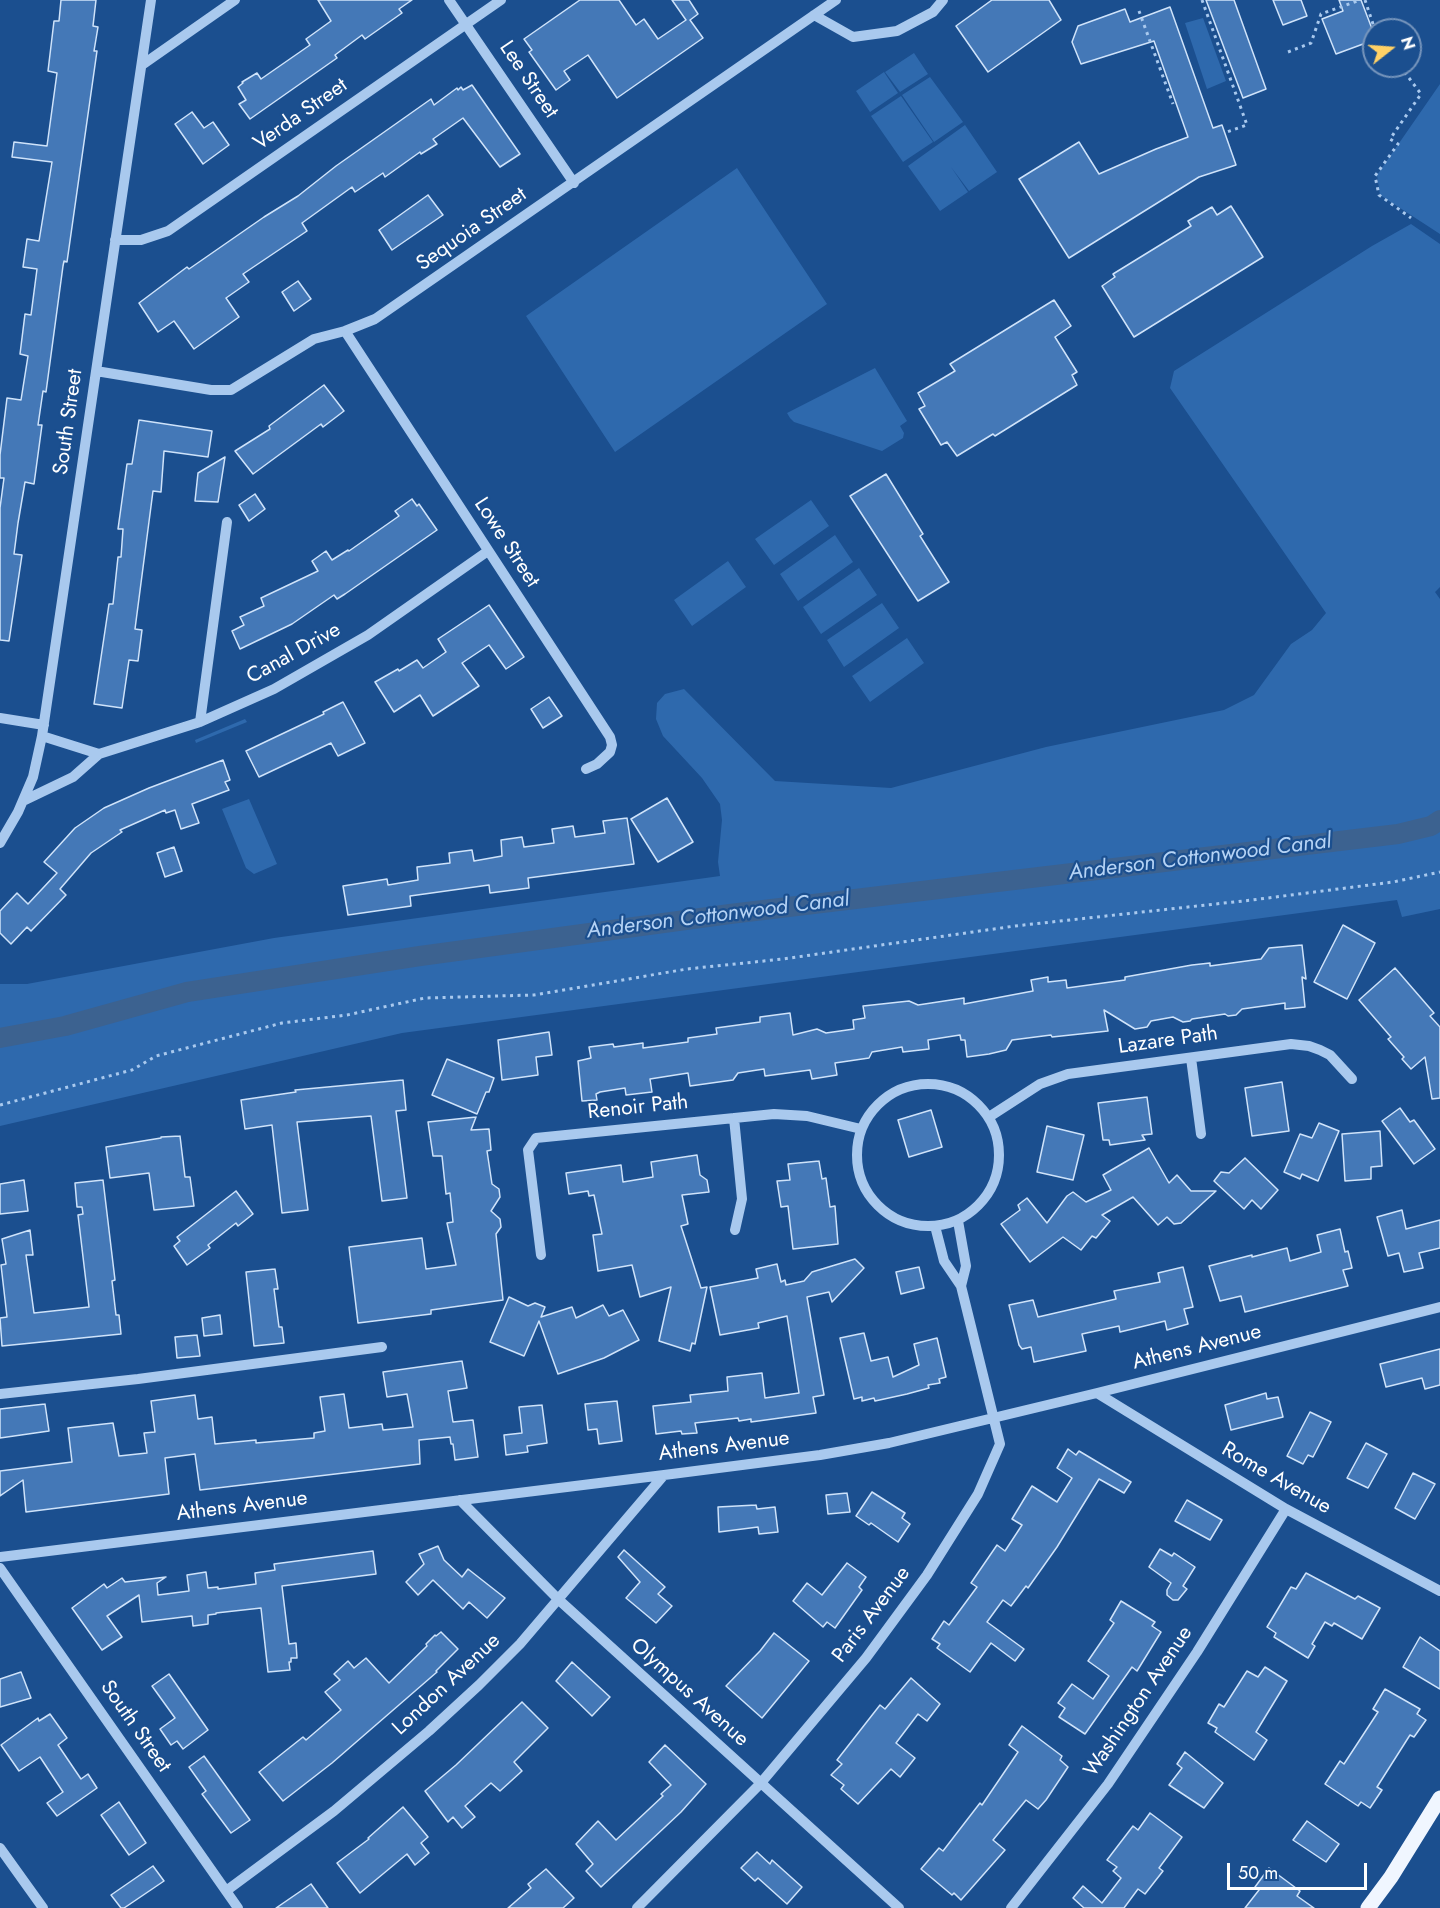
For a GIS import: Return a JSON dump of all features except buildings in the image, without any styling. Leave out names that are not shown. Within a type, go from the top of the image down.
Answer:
[{"type":"main road","points":[[1368,1908],[1391,1877],[1440,1798]]},
{"type":"street","name":"South Street","points":[[0,843],[33,777],[43,730],[151,0]]},
{"type":"street","points":[[142,65],[235,0]]},
{"type":"street","name":"Lee Street","points":[[449,0],[574,183]]},
{"type":"street","name":"Verda Street","points":[[115,240],[141,240],[168,231],[501,0]]},
{"type":"street","points":[[814,15],[852,37],[897,31],[933,12],[943,0]]},
{"type":"street","name":"Sequoia Street","points":[[96,371],[211,390],[231,390],[314,339],[369,322],[388,312],[574,183],[814,15],[828,2]]},
{"type":"street","name":"Lowe Street","points":[[345,331],[610,737],[612,745],[610,752],[597,764],[586,769]]},
{"type":"street","points":[[200,722],[227,522]]},
{"type":"street","name":"Canal Drive","points":[[23,801],[73,777],[99,754],[200,722],[274,689],[368,635],[488,551]]},
{"type":"street","points":[[0,718],[43,730],[99,754]]},
{"type":"street","name":"Lazare Path","points":[[989,1117],[1040,1084],[1068,1074],[1291,1044],[1300,1044],[1329,1055],[1352,1079]]},
{"type":"street","points":[[1191,1058],[1201,1134]]},
{"type":"street","points":[[921,1083],[941,1084],[960,1091],[976,1102],[989,1117],[996,1132],[999,1148],[999,1164],[995,1179],[988,1194],[978,1206],[958,1221],[934,1226],[919,1226],[903,1222],[889,1215],[876,1204],[863,1184],[857,1161],[857,1145],[861,1129],[871,1112],[885,1098],[902,1088],[921,1083]]},
{"type":"street","name":"Renoir Path","points":[[541,1255],[528,1150],[536,1138],[790,1114],[861,1129]]},
{"type":"street","points":[[734,1118],[742,1199],[735,1230]]},
{"type":"street","name":"Paris Avenue","points":[[958,1221],[966,1266],[961,1286]]},
{"type":"street","name":"Paris Avenue","points":[[637,1908],[760,1784],[866,1658],[927,1575],[978,1494],[1000,1444],[961,1286],[944,1262],[934,1226]]},
{"type":"street","name":"Athens Avenue","points":[[0,1557],[664,1475],[855,1449],[1097,1393],[1440,1307]]},
{"type":"street","points":[[0,1394],[138,1379],[382,1347]]},
{"type":"street","name":"Rome Avenue","points":[[1097,1393],[1286,1509],[1440,1591]]},
{"type":"street","name":"London Avenue","points":[[226,1891],[334,1811],[429,1731],[479,1685],[520,1644],[664,1475]]},
{"type":"street","name":"Olympus Avenue","points":[[460,1500],[558,1600],[899,1908]]},
{"type":"street","name":"Washington Avenue","points":[[1011,1908],[1108,1784],[1197,1652],[1286,1509]]},
{"type":"street","name":"South Street","points":[[0,1568],[238,1908]]},
{"type":"street","points":[[0,1848],[42,1908]]},
{"type":"path","points":[[1202,0],[1247,125],[1227,132]]},
{"type":"path","points":[[1288,52],[1311,43],[1320,14],[1360,0]]},
{"type":"path","points":[[1365,0],[1371,18]]},
{"type":"path","points":[[1139,10],[1173,104]]},
{"type":"path","points":[[1409,78],[1421,94],[1390,139],[1398,144],[1375,176],[1379,195],[1412,218]]},
{"type":"path","points":[[0,1105],[132,1070],[156,1056],[271,1026],[347,1015],[424,998],[534,995],[687,969],[783,959],[1015,926],[1393,882],[1440,872]]},
{"type":"shaded area","points":[[1203,18],[1226,81],[1207,89],[1185,23]]},
{"type":"shaded area","points":[[914,53],[928,74],[900,92],[885,72]]},
{"type":"shaded area","points":[[884,72],[898,93],[870,112],[856,91]]},
{"type":"shaded area","points":[[930,77],[963,122],[934,142],[902,95]]},
{"type":"shaded area","points":[[1440,84],[1440,234],[1380,195],[1377,175]]},
{"type":"shaded area","points":[[901,96],[933,142],[903,162],[871,116]]},
{"type":"shaded area","points":[[965,125],[997,172],[969,191],[951,167],[968,192],[940,211],[908,166]]},
{"type":"shaded area","points":[[737,168],[827,304],[615,452],[526,316]]},
{"type":"shaded area","points":[[1411,224],[1440,244],[1440,587],[1435,592],[1440,599],[1440,909],[1402,917],[1397,900],[402,1033],[0,1126],[0,984],[27,984],[274,938],[720,876],[718,862],[722,820],[720,804],[702,778],[663,736],[656,719],[657,703],[665,694],[684,689],[775,781],[891,788],[1046,747],[1224,710],[1254,695],[1291,644],[1312,630],[1326,613],[1170,388],[1174,371],[1372,246]]},
{"type":"shaded area","points":[[875,368],[907,421],[900,426],[904,433],[903,438],[882,451],[794,422],[787,413]]},
{"type":"shaded area","points":[[811,500],[829,526],[774,565],[755,539]]},
{"type":"shaded area","points":[[835,535],[853,562],[798,601],[780,574]]},
{"type":"shaded area","points":[[728,561],[746,587],[692,626],[674,600]]},
{"type":"shaded area","points":[[859,568],[877,595],[821,634],[803,607]]},
{"type":"shaded area","points":[[882,603],[899,628],[844,667],[827,640]]},
{"type":"shaded area","points":[[907,638],[924,663],[870,702],[852,676]]},
{"type":"shaded area","points":[[245,719],[247,722],[196,743],[195,740]]},
{"type":"shaded area","points":[[249,799],[277,864],[254,874],[246,868],[222,809]]},
{"type":"waterway","name":"Anderson Cottonwood Canal","points":[[0,1038],[65,1026],[187,992],[420,956],[730,914],[1398,834],[1431,826],[1440,820]]}]
